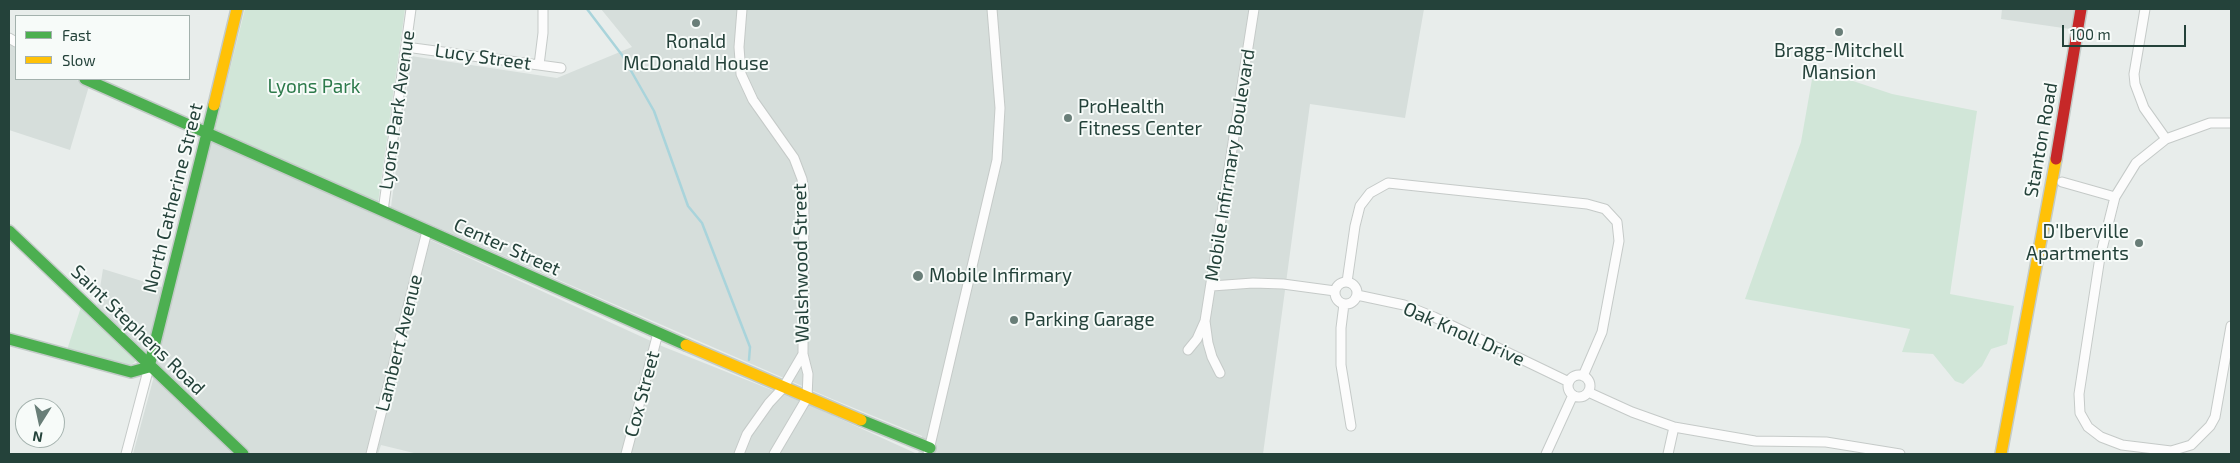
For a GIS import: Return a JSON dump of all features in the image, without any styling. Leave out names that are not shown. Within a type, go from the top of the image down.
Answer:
[{"type":"street","name":"North Catherine Street","points":[[126,454],[150,367],[237,9]]},
{"type":"street","name":"Lyons Park Avenue","points":[[383,211],[411,9]]},
{"type":"street","points":[[539,65],[543,33],[543,9]]},
{"type":"street","name":"Walshwood Street","points":[[742,9],[738,47],[741,74],[753,100],[794,158],[802,179],[804,192],[803,354],[808,374],[807,398]]},
{"type":"street","points":[[929,451],[997,160],[1000,108],[992,9]]},
{"type":"street","name":"Mobile Infirmary Boulevard","points":[[1188,350],[1197,339],[1205,321],[1212,286],[1254,9]]},
{"type":"street","name":"Stanton Road","points":[[2001,454],[2050,190],[2081,9]]},
{"type":"street","points":[[2145,9],[2134,84],[2144,108],[2166,139]]},
{"type":"street","name":"Lucy Street","points":[[406,47],[561,68]]},
{"type":"street","name":"Center Street","points":[[87,80],[658,333],[917,444],[929,451]]},
{"type":"street","points":[[2231,123],[2210,123],[2166,139],[2136,163],[2114,197],[2100,256],[2079,394],[2080,413],[2088,427],[2101,437],[2122,445],[2171,451],[2191,445],[2210,426],[2215,417],[2231,326]]},
{"type":"street","points":[[2062,182],[2114,197]]},
{"type":"street","points":[[1347,282],[1360,206],[1370,193],[1388,183],[1587,204],[1605,209],[1617,222],[1619,241],[1602,332],[1583,376]]},
{"type":"street","name":"Saint Stephens Road","points":[[9,231],[242,454]]},
{"type":"street","name":"Lambert Avenue","points":[[371,454],[427,231]]},
{"type":"street","points":[[1347,282],[1356,288],[1357,295],[1354,301],[1344,304],[1338,301],[1335,291],[1341,283],[1347,282]]},
{"type":"street","points":[[1212,286],[1253,283],[1283,284],[1335,291]]},
{"type":"street","name":"Oak Knoll Drive","points":[[1357,295],[1404,305],[1434,317],[1569,382]]},
{"type":"street","points":[[1344,304],[1341,328],[1341,365],[1351,426]]},
{"type":"street","name":"Mobile Infirmary Boulevard","points":[[1205,321],[1208,343],[1220,373]]},
{"type":"street","name":"Cox Street","points":[[626,454],[658,333]]},
{"type":"street","points":[[9,339],[131,372],[150,367]]},
{"type":"street","name":"Walshwood Street","points":[[739,454],[758,417],[784,388],[803,354]]},
{"type":"street","points":[[1583,376],[1573,377],[1569,382],[1568,388],[1573,395],[1580,397],[1588,392]]},
{"type":"street","points":[[1583,376],[1588,381],[1588,392]]},
{"type":"street","points":[[1588,392],[1632,412],[1674,427],[1755,441],[1826,442],[1900,454]]},
{"type":"street","points":[[1546,454],[1573,395]]},
{"type":"street","points":[[774,454],[807,398]]},
{"type":"street","points":[[1668,454],[1674,427]]},
{"type":"shaded area","name":"Mobile Infirmary","points":[[601,9],[1424,9],[1405,118],[1310,104],[1263,454],[918,454],[922,436],[832,399],[391,207],[411,56],[557,78],[632,47]]},
{"type":"shaded area","points":[[2002,9],[2088,9],[2084,31],[2001,19]]},
{"type":"shaded area","points":[[9,43],[15,46],[15,80],[77,80],[89,86],[70,150],[9,130]]},
{"type":"shaded area","points":[[209,139],[664,347],[812,406],[915,454],[418,454],[381,445],[378,454],[133,454],[156,369],[97,307],[103,269],[171,290]]},
{"type":"green space","name":"Lyons Park","points":[[245,9],[405,9],[378,203],[215,129]]},
{"type":"green space","points":[[1814,68],[1892,94],[1977,111],[1950,294],[2014,306],[2007,344],[1991,349],[1982,366],[1963,384],[1955,381],[1933,354],[1902,352],[1910,329],[1745,299],[1801,142]]},
{"type":"green space","points":[[81,307],[136,360],[134,363],[128,366],[67,350]]},
{"type":"waterway","points":[[587,9],[622,55],[654,111],[688,206],[702,223],[750,347],[749,360]]},
{"type":"traffic: fast","points":[[87,80],[686,345]]},
{"type":"traffic: fast","points":[[9,339],[131,372],[149,367],[214,105]]},
{"type":"traffic: fast","points":[[9,231],[243,454]]},
{"type":"traffic: fast","points":[[861,420],[930,448]]},
{"type":"traffic: slow","points":[[214,105],[237,9]]},
{"type":"traffic: slow","points":[[2001,454],[2056,159]]},
{"type":"traffic: slow","points":[[686,345],[861,420]]},
{"type":"traffic: jam","points":[[2056,159],[2081,9]]},
{"type":"place","name":"Ronald McDonald House","points":[[696,23]]},
{"type":"place","name":"Bragg-Mitchell Mansion","points":[[1839,32]]},
{"type":"place","name":"ProHealth Fitness Center","points":[[1068,118]]},
{"type":"place","name":"D'Iberville Apartments","points":[[2139,243]]},
{"type":"place","name":"Mobile Infirmary","points":[[918,276]]},
{"type":"place","name":"Parking Garage","points":[[1014,320]]}]
